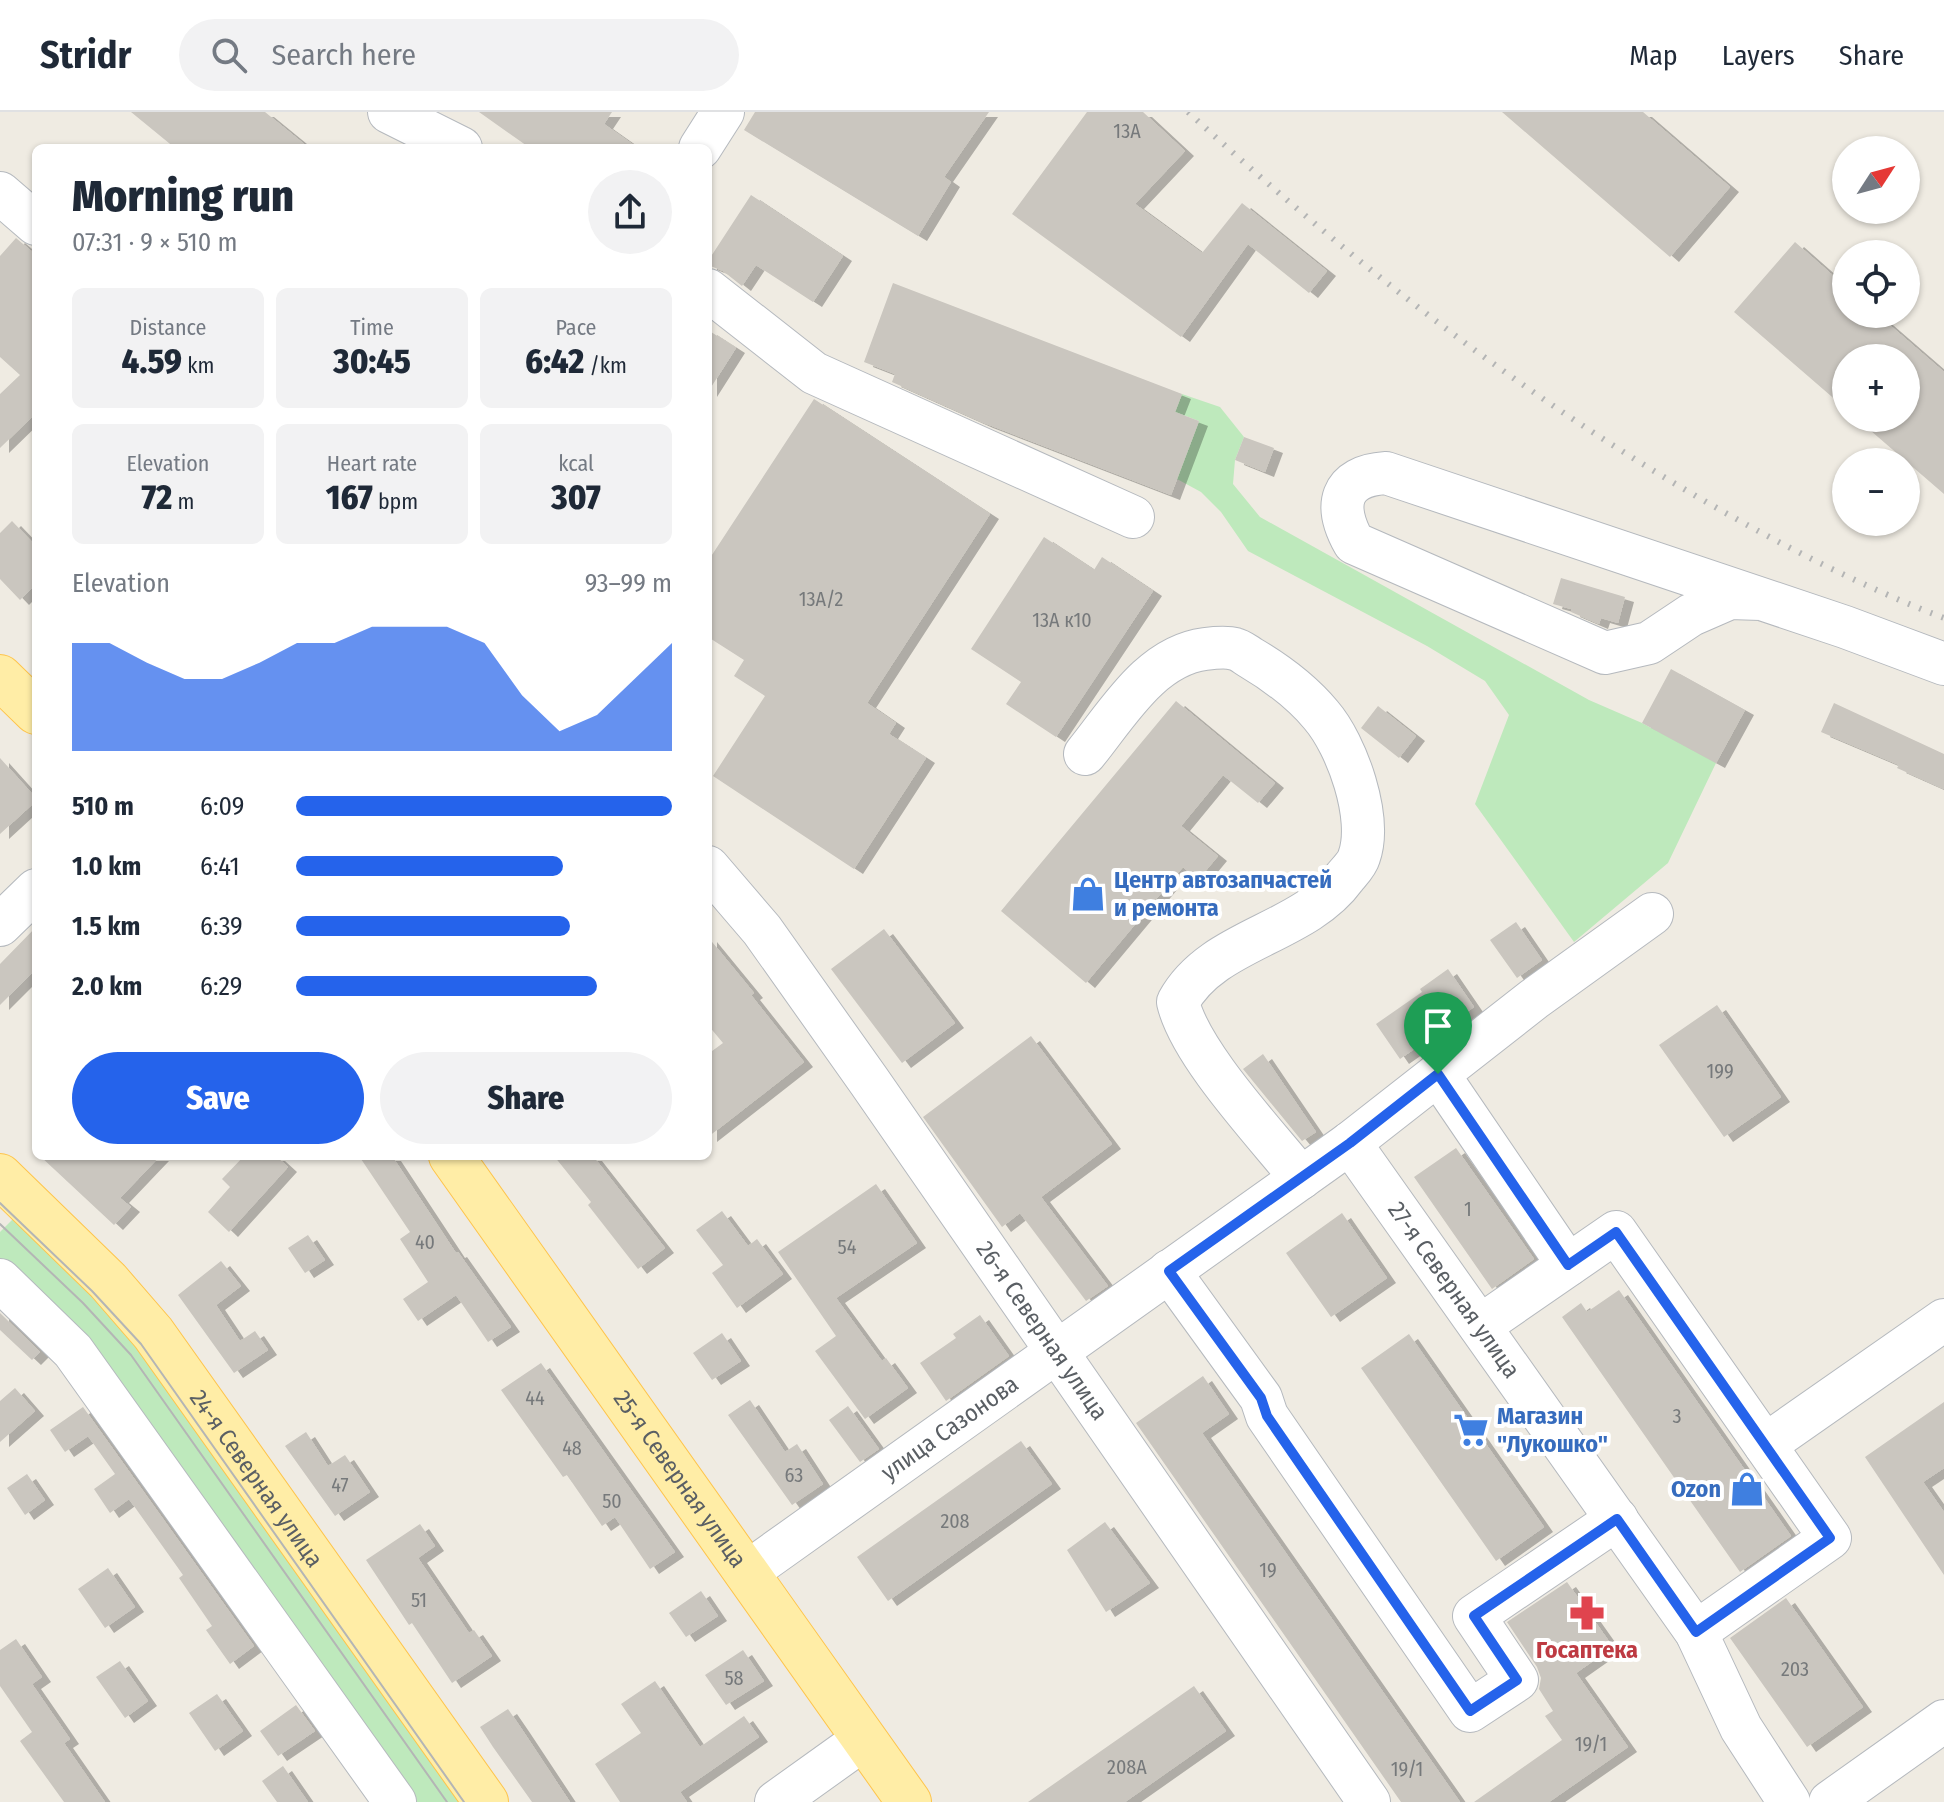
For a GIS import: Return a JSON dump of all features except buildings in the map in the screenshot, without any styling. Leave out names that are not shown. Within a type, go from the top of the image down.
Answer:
[{"type":"main road","points":[[0,677],[32,708]]},
{"type":"main road","name":"25-я Северная улица","points":[[454,1160],[909,1802]]},
{"type":"main road","name":"24-я Северная улица","points":[[0,1176],[108,1281],[153,1333],[486,1802]]},
{"type":"street","points":[[389,112],[453,144]]},
{"type":"street","points":[[703,144],[723,112]]},
{"type":"street","points":[[0,193],[32,221]]},
{"type":"street","points":[[712,293],[814,373],[1133,517]]},
{"type":"street","points":[[1761,599],[1730,598],[1691,615],[1649,643],[1605,653],[1354,543],[1343,524],[1342,504],[1351,484],[1367,474],[1386,473],[1845,627],[1944,664]]},
{"type":"street","points":[[1085,754],[1150,675],[1173,660],[1204,649],[1236,649],[1287,680],[1323,717],[1349,764],[1364,825],[1359,858],[1333,894],[1277,929],[1217,960],[1188,985],[1178,1002],[1183,1022],[1210,1064],[1301,1178]]},
{"type":"street","name":"26-я Северная улица","points":[[712,872],[762,930],[1369,1802]]},
{"type":"street","points":[[0,925],[32,894]]},
{"type":"street","name":"улица Сазонова","points":[[746,1573],[1350,1143],[1534,999],[1652,914]]},
{"type":"street","points":[[1438,1074],[1568,1265]]},
{"type":"street","name":"27-я Северная улица","points":[[1350,1143],[1696,1632],[1741,1728],[1789,1802]]},
{"type":"street","points":[[1480,1326],[1616,1232],[1830,1538],[1696,1632]]},
{"type":"street","points":[[1169,1271],[1261,1398],[1267,1416],[1470,1711],[1517,1680],[1474,1616],[1617,1519]]},
{"type":"street","points":[[0,1280],[73,1351],[395,1802]]},
{"type":"street","points":[[1765,1445],[1944,1320]]},
{"type":"street","points":[[1830,1802],[1944,1721]]},
{"type":"street","points":[[776,1802],[864,1739]]},
{"type":"green space","points":[[1182,394],[1220,407],[1244,437],[1235,460],[1233,484],[1260,517],[1589,700],[1642,723],[1716,763],[1668,863],[1574,942],[1475,804],[1509,715],[1485,681],[1427,646],[1248,551],[1221,512],[1201,492],[1177,479],[1199,421],[1175,412]]},
{"type":"green space","points":[[19,1213],[103,1298],[466,1802],[406,1802],[0,1270],[0,1232]]},
{"type":"tram line","points":[[0,1203],[92,1291],[141,1344],[464,1802]]},
{"type":"tram line","points":[[0,1224],[83,1303],[131,1355],[447,1802]]},
{"type":"railway","points":[[1188,112],[1381,278],[1516,380],[1586,428],[1657,473],[1783,544],[1862,583],[1944,618]]},
{"type":"place","name":"Центр автозапчастей и ремонта","points":[[1088,894]]},
{"type":"place","name":"Магазин \"Лукошко\"","points":[[1471,1430]]},
{"type":"place","name":"Ozon","points":[[1747,1489]]},
{"type":"place","name":"Госаптека","points":[[1587,1613]]},
{"type":"route","points":[[1438,1074],[1568,1265],[1616,1232],[1830,1538],[1696,1632],[1617,1519],[1474,1616],[1517,1680],[1470,1711],[1267,1416],[1261,1398],[1169,1271],[1350,1143],[1438,1074]]}]
